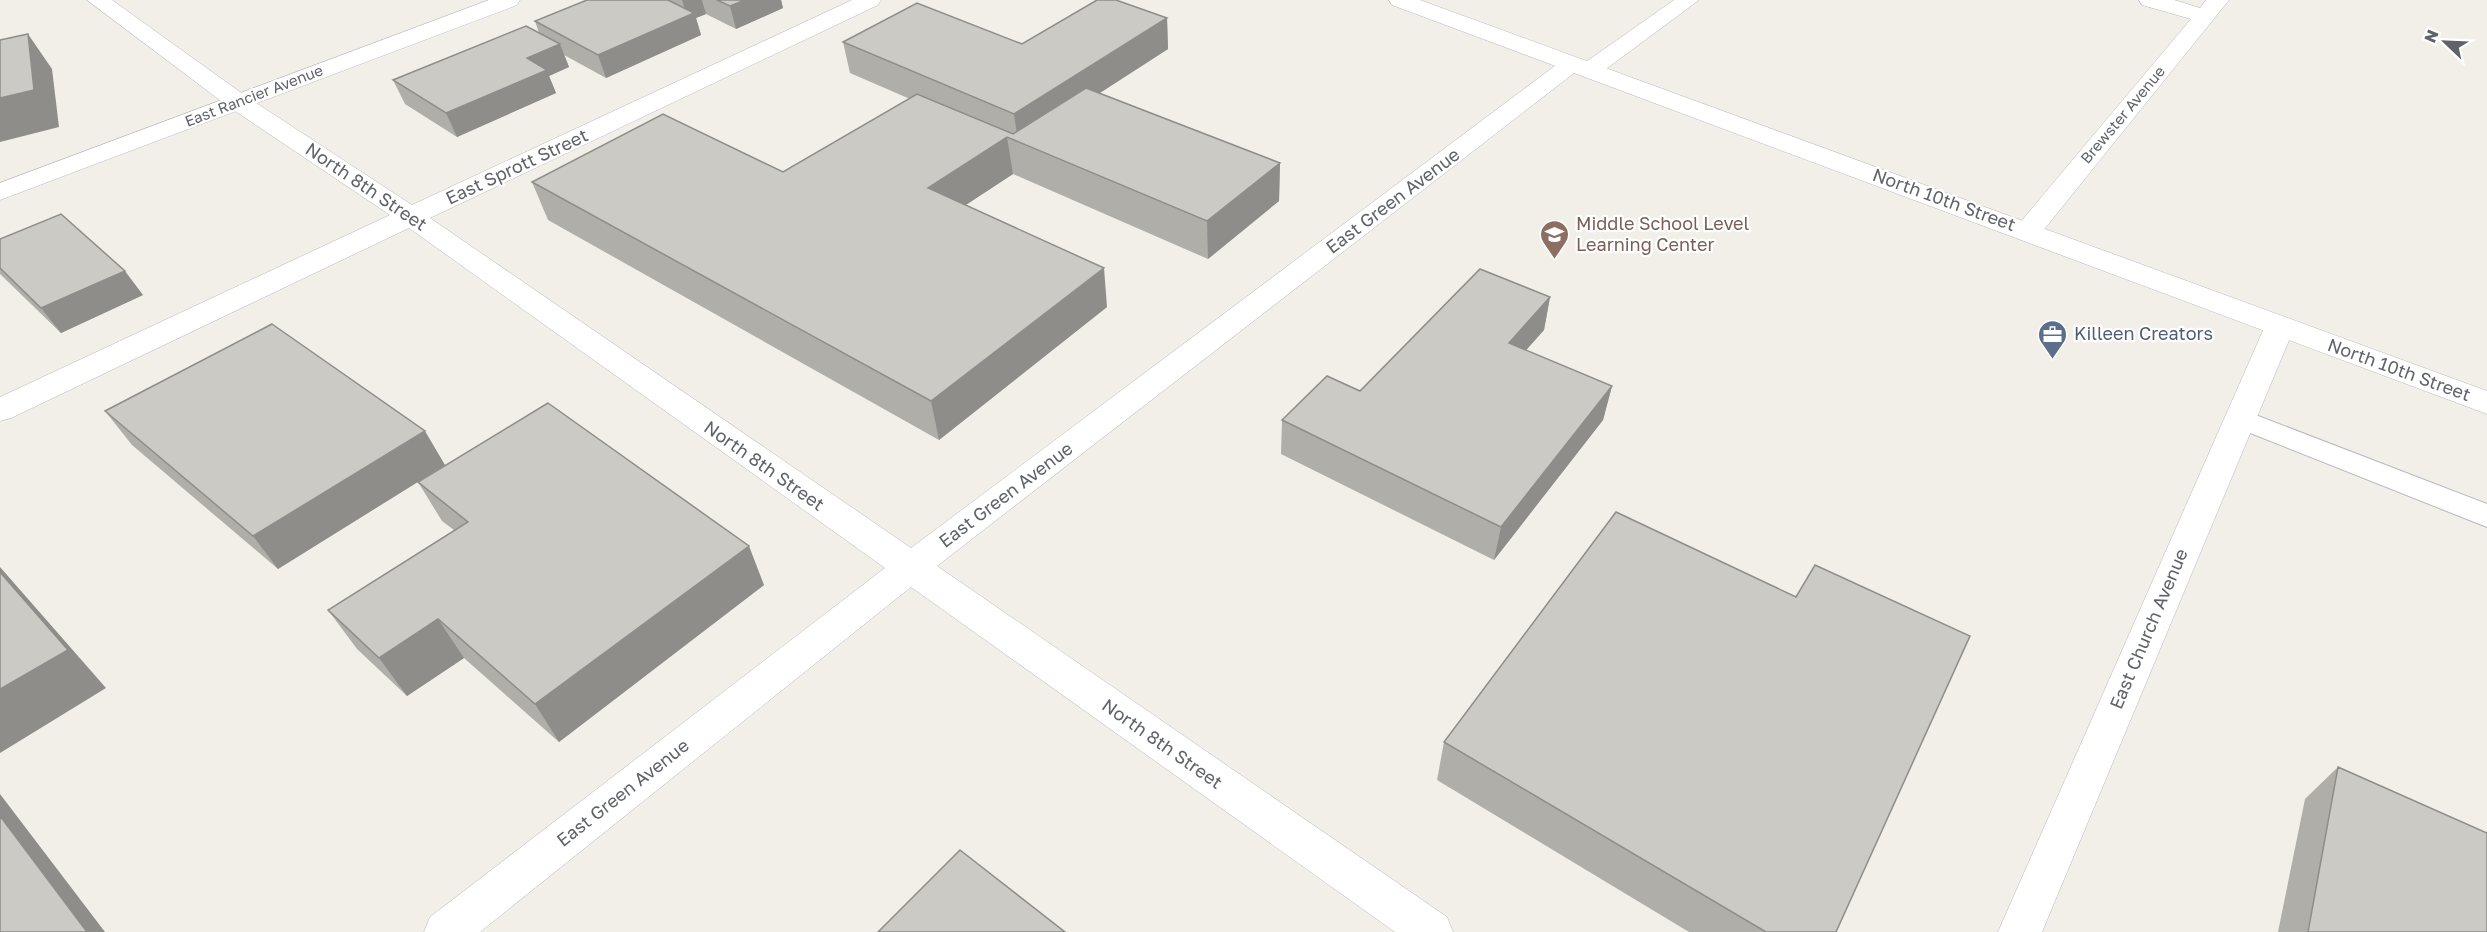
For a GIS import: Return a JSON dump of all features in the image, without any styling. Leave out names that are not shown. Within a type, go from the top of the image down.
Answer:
[{"type":"street","name":"North 8th Street","points":[[98,0],[238,102],[411,217],[1427,931]]},
{"type":"street","name":"East Rancier Avenue","points":[[0,192],[508,0]]},
{"type":"street","name":"East Sprott Street","points":[[0,410],[870,0]]},
{"type":"street","name":"North 10th Street","points":[[1400,0],[2487,403]]},
{"type":"street","name":"East Green Avenue","points":[[446,932],[910,568],[1581,67],[1688,0]]},
{"type":"street","points":[[2150,0],[2211,8]]},
{"type":"street","name":"Brewster Avenue","points":[[2028,231],[2211,8]]},
{"type":"street","name":"East Church Avenue","points":[[2020,932],[2280,326]]},
{"type":"lane","points":[[2240,418],[2487,516]]},
{"type":"building","points":[[587,0],[668,0],[694,13],[598,55],[535,21]]},
{"type":"building","points":[[717,0],[745,0],[730,6]]},
{"type":"building","points":[[1097,0],[1116,0],[1167,18],[1014,114],[843,42],[917,3],[1022,44]]},
{"type":"building","points":[[526,26],[560,44],[527,58],[547,70],[446,113],[393,80]]},
{"type":"building","points":[[28,34],[34,90],[0,98],[0,40]]},
{"type":"building","points":[[1086,88],[1280,163],[1207,221],[1007,137],[928,188],[1104,268],[931,401],[532,182],[663,114],[783,172],[917,94],[1013,134]]},
{"type":"building","points":[[61,214],[125,271],[41,308],[0,268],[0,239]]},
{"type":"building","points":[[1480,269],[1550,297],[1509,343],[1612,386],[1501,527],[1282,420],[1327,376],[1360,391]]},
{"type":"building","points":[[272,324],[425,431],[253,536],[105,411]]},
{"type":"building","points":[[548,403],[749,546],[535,704],[438,619],[379,658],[328,610],[468,522],[418,482]]},
{"type":"building","points":[[1616,512],[1796,597],[1815,565],[1970,636],[1836,932],[1766,932],[1444,742]]},
{"type":"building","points":[[0,572],[68,650],[0,689]]},
{"type":"building","points":[[2338,767],[2487,833],[2487,932],[2308,932]]},
{"type":"building","points":[[0,816],[87,932],[0,932]]},
{"type":"building","points":[[960,850],[1065,932],[878,932]]},
{"type":"place","name":"Middle School Level Learning Center","points":[[1555,260]]},
{"type":"place","name":"Killeen Creators","points":[[2053,360]]}]
